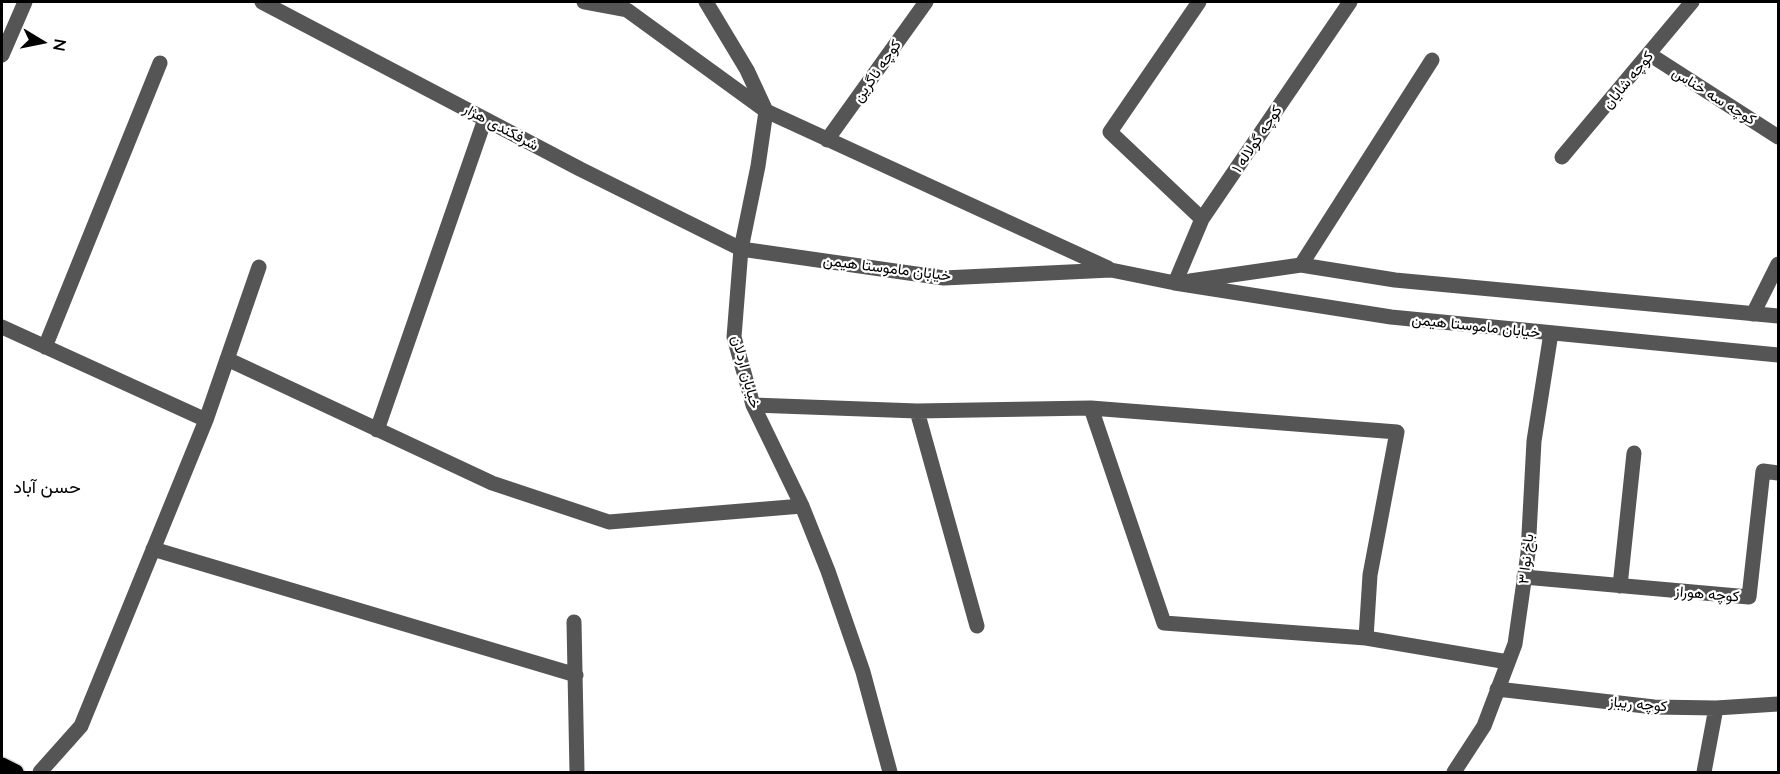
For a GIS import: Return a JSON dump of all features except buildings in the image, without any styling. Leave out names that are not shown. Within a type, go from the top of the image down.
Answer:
[{"type":"main road","points":[[2,765],[16,772]]},
{"type":"street","points":[[2,55],[25,2]]},
{"type":"street","name":"شرفکندی هژار","points":[[262,2],[741,249]]},
{"type":"street","points":[[584,2],[627,10],[765,111],[1110,270]]},
{"type":"street","points":[[706,2],[747,70],[765,111]]},
{"type":"street","name":"کوچه ئاگرین","points":[[827,140],[926,2]]},
{"type":"street","points":[[1199,2],[1110,132],[1203,219]]},
{"type":"street","name":"کوچه گولاله ۱","points":[[1176,284],[1203,219],[1350,2]]},
{"type":"street","name":"کوچه شایان","points":[[1562,157],[1692,2]]},
{"type":"street","name":"کوچه سه خناس","points":[[1649,54],[1779,137]]},
{"type":"street","points":[[1301,265],[1432,60]]},
{"type":"street","points":[[45,347],[160,63]]},
{"type":"street","name":"خیابان اردلان","points":[[765,111],[758,166],[741,249],[734,337],[753,405],[802,506],[828,571],[863,672],[890,772]]},
{"type":"street","points":[[377,430],[485,119]]},
{"type":"street","name":"خیابان ماموستا هیمن","points":[[741,249],[944,278],[1110,270],[1176,284],[1391,317],[1779,355]]},
{"type":"street","points":[[1753,314],[1779,264]]},
{"type":"street","name":"خیابان ماموستا هیمن","points":[[1176,284],[1301,265],[1395,280],[1779,316]]},
{"type":"street","points":[[40,772],[81,726],[206,420],[259,267]]},
{"type":"street","points":[[2,327],[206,420]]},
{"type":"street","name":"باخ نوا ۳","points":[[1454,772],[1484,726],[1515,644],[1528,553],[1534,441],[1551,333]]},
{"type":"street","points":[[227,359],[492,483],[609,522],[802,506]]},
{"type":"street","points":[[753,405],[917,411],[1091,408],[1397,432],[1370,574],[1366,638]]},
{"type":"street","points":[[1091,408],[1164,623],[1366,638],[1508,662]]},
{"type":"street","points":[[917,411],[978,626]]},
{"type":"street","points":[[1620,586],[1634,453]]},
{"type":"street","name":"کوچه هوراز","points":[[1524,577],[1749,597],[1763,471],[1779,473]]},
{"type":"street","points":[[153,549],[576,675]]},
{"type":"street","points":[[574,622],[577,772]]},
{"type":"street","name":"کوچه ریباز","points":[[1497,689],[1653,706],[1716,708],[1779,704]]},
{"type":"street","points":[[1704,772],[1716,708]]},
{"type":"district","name":"حسن آباد","points":[[47,487]]}]
